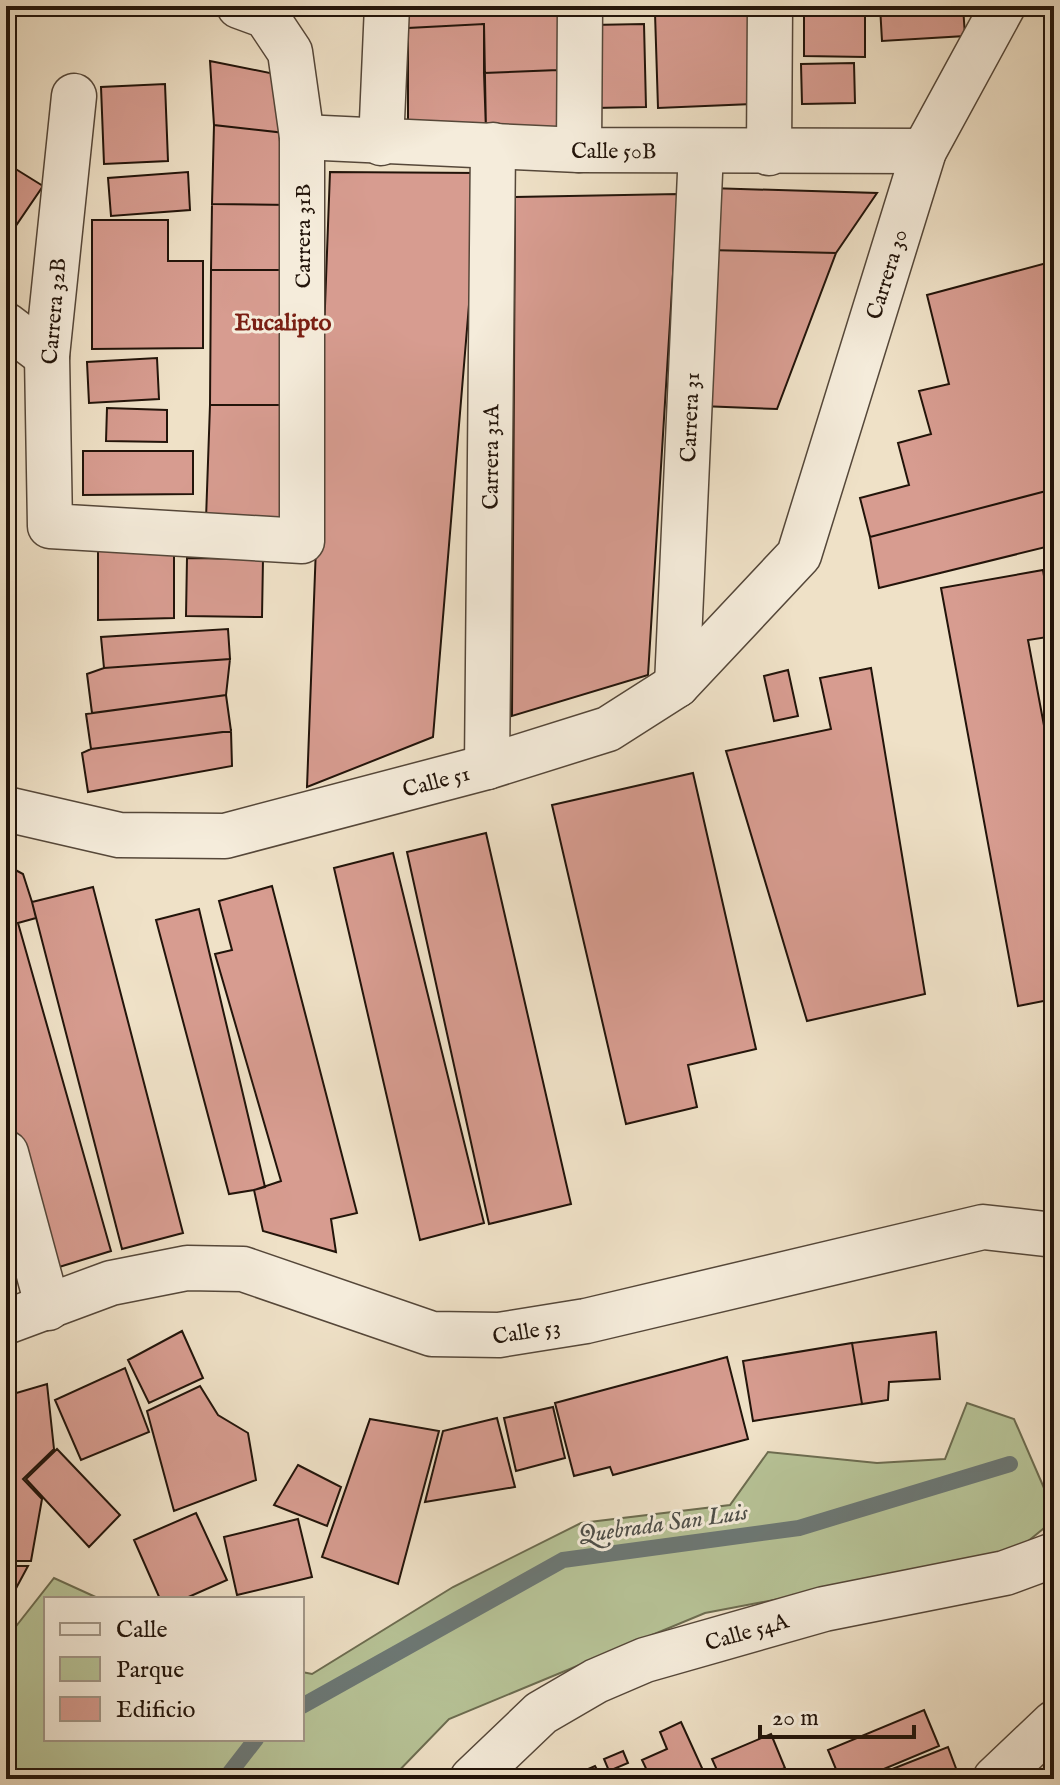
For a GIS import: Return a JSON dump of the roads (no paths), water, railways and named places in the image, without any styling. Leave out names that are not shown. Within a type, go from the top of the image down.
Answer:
[{"type":"street","name":"Carrera 31B","points":[[50,526],[302,541],[302,137],[290,52],[266,16],[239,6]]},
{"type":"street","points":[[381,143],[387,6]]},
{"type":"street","points":[[579,150],[580,6]]},
{"type":"street","points":[[769,153],[770,6]]},
{"type":"street","name":"Carrera 30","points":[[799,555],[924,151],[993,16]]},
{"type":"street","name":"Carrera 32B","points":[[50,526],[47,356],[74,96]]},
{"type":"street","name":"Calle 50B","points":[[302,137],[579,150],[769,153],[924,151]]},
{"type":"street","name":"Carrera 31A","points":[[487,767],[493,145]]},
{"type":"street","name":"Carrera 31","points":[[677,685],[701,151]]},
{"type":"street","points":[[6,325],[47,356]]},
{"type":"street","name":"Calle 51","points":[[6,809],[119,835],[225,836],[487,767],[608,729],[677,685],[799,555]]},
{"type":"street","points":[[6,1153],[48,1308]]},
{"type":"street","name":"Calle 53","points":[[6,1322],[111,1283],[187,1268],[243,1269],[432,1334],[499,1335],[586,1321],[983,1227],[1054,1235]]},
{"type":"street","name":"Calle 54A","points":[[472,1779],[541,1713],[596,1681],[645,1660],[824,1609],[1005,1573],[1054,1555]]},
{"type":"street","points":[[995,1779],[1054,1723]]},
{"type":"waterway","name":"Quebrada San Luis","points":[[304,1705],[563,1560],[799,1528],[1010,1464]]},
{"type":"waterway","name":"Quebrada San Luis","points":[[225,1779],[254,1741]]},
{"type":"district","name":"Eucalipto","points":[[283,322]]}]
